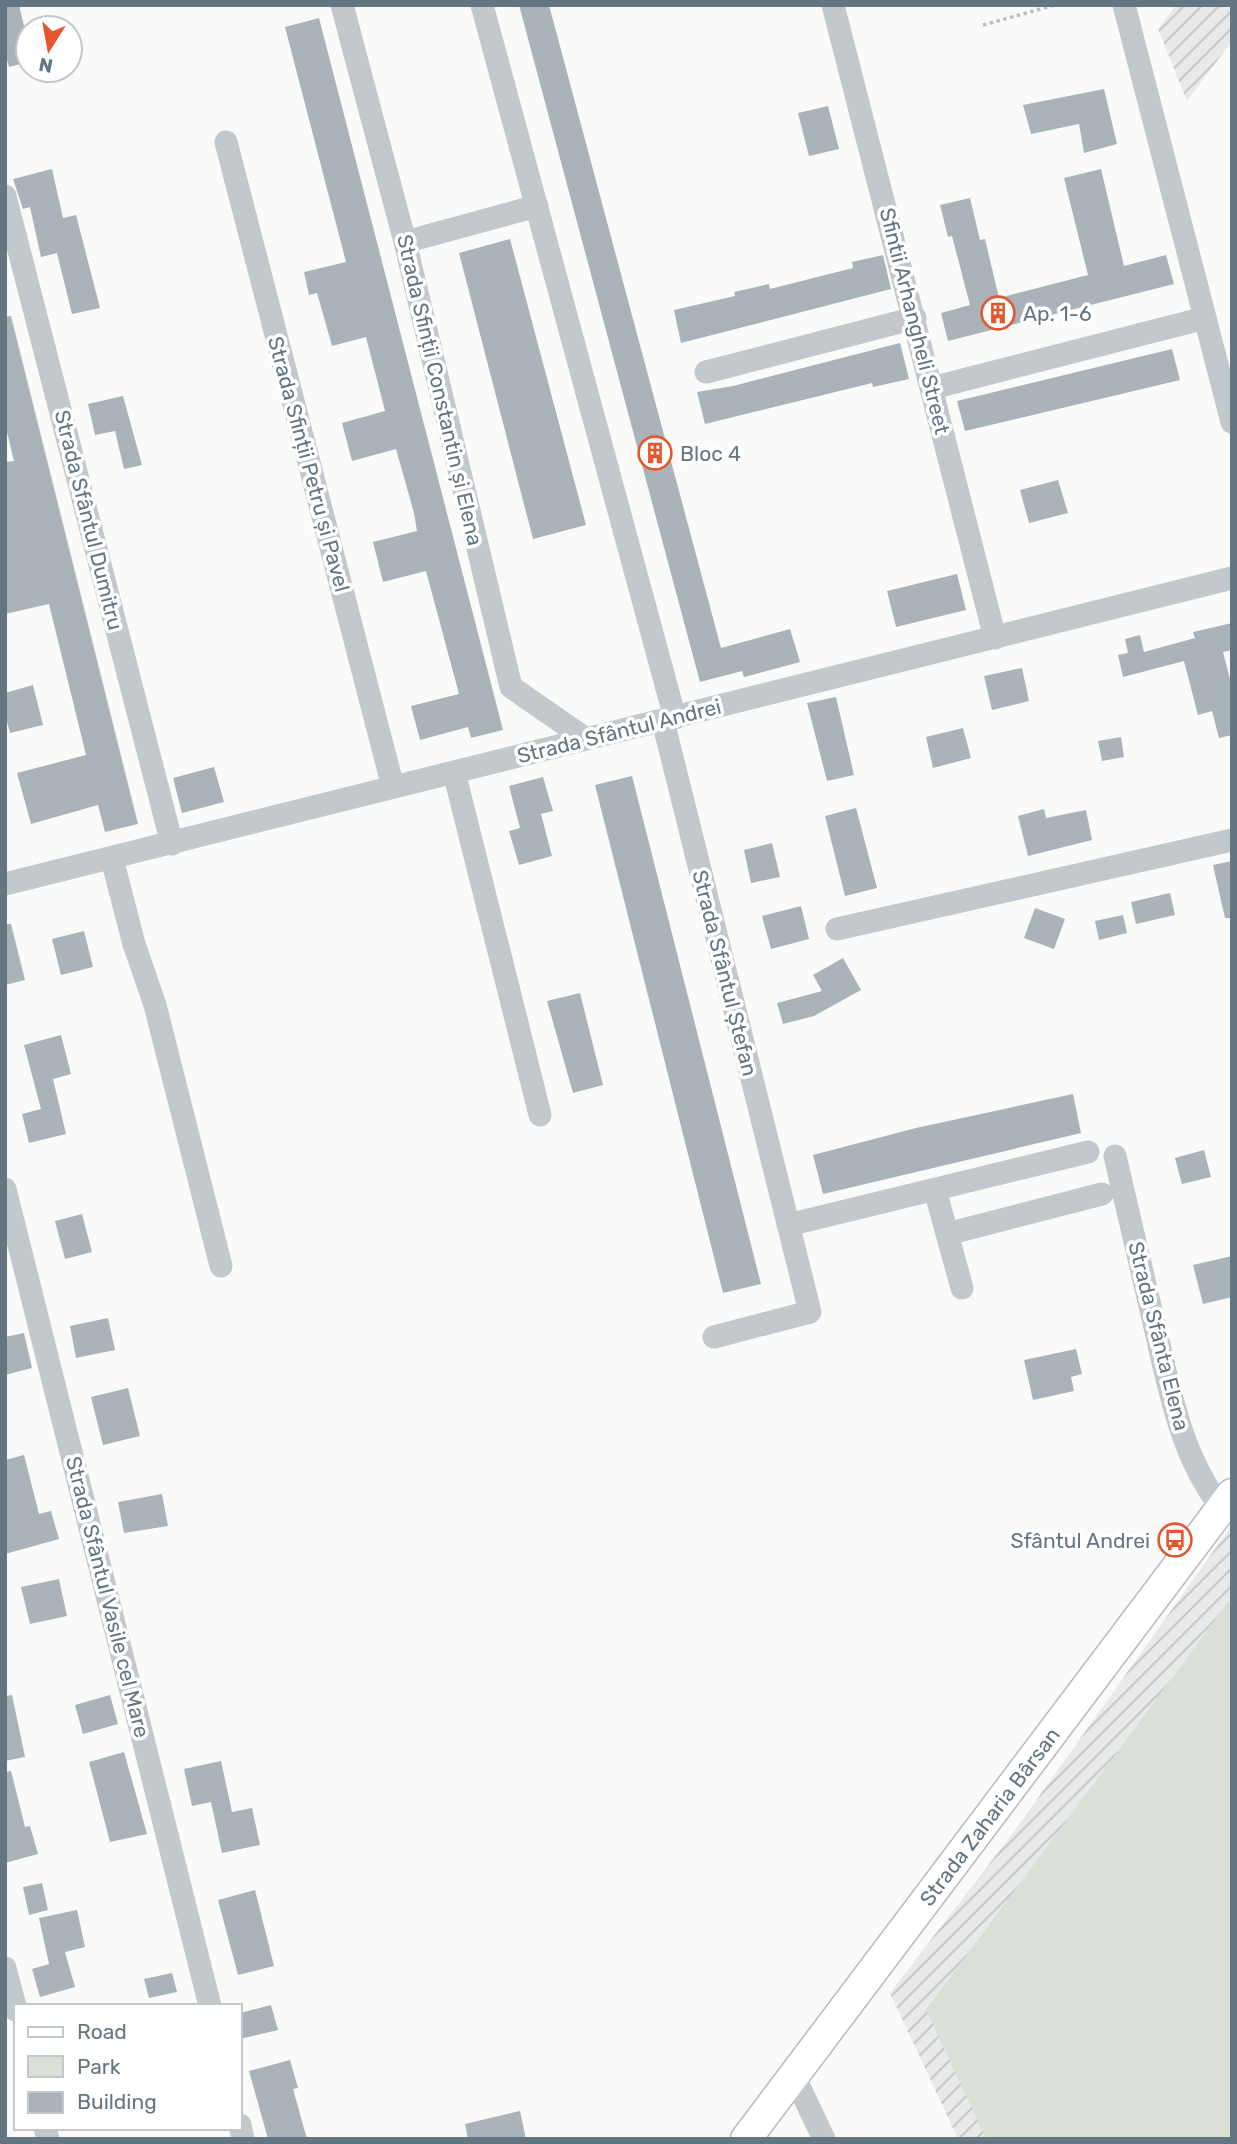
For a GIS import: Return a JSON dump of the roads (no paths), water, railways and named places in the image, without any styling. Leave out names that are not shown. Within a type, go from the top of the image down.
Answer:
[{"type":"main road","name":"Strada Zaharia Bârsan","points":[[746,2139],[1226,1501]]},
{"type":"street","name":"Strada Sfinții Constantin și Elena","points":[[342,5],[404,242],[511,687],[586,739]]},
{"type":"street","points":[[482,5],[537,206],[669,719]]},
{"type":"street","name":"Sfintii Arhangheli Street","points":[[833,5],[995,638]]},
{"type":"street","points":[[1124,5],[1232,422]]},
{"type":"street","name":"Strada Sfinții Petru și Pavel","points":[[226,142],[393,787]]},
{"type":"street","name":"Strada Sfântul Dumitru","points":[[5,196],[172,844]]},
{"type":"street","points":[[404,242],[537,206]]},
{"type":"street","points":[[706,372],[915,318]]},
{"type":"street","points":[[932,388],[1205,318]]},
{"type":"street","name":"Strada Sfântul Andrei","points":[[6,880],[112,859],[1232,578]]},
{"type":"street","name":"Strada Sfântul Ștefan","points":[[669,719],[810,1312],[714,1337]]},
{"type":"street","points":[[454,772],[540,1115]]},
{"type":"street","points":[[837,929],[1232,840]]},
{"type":"street","points":[[112,859],[134,944],[155,1005],[221,1266]]},
{"type":"street","points":[[788,1225],[1088,1152]]},
{"type":"street","name":"Strada Sfânta Elena","points":[[1115,1156],[1175,1410],[1188,1453],[1206,1488],[1226,1501]]},
{"type":"street","name":"Strada Sfântul Vasile cel Mare","points":[[5,1189],[209,2004]]},
{"type":"street","points":[[935,1190],[962,1288]]},
{"type":"street","points":[[947,1234],[1102,1194]]},
{"type":"street","points":[[5,1968],[14,2004]]},
{"type":"street","points":[[794,2076],[824,2139]]},
{"type":"place","name":"Ap. 1-6","points":[[998,313]]},
{"type":"place","name":"Bloc 4","points":[[655,453]]},
{"type":"place","name":"Sfântul Andrei","points":[[1175,1540]]}]
